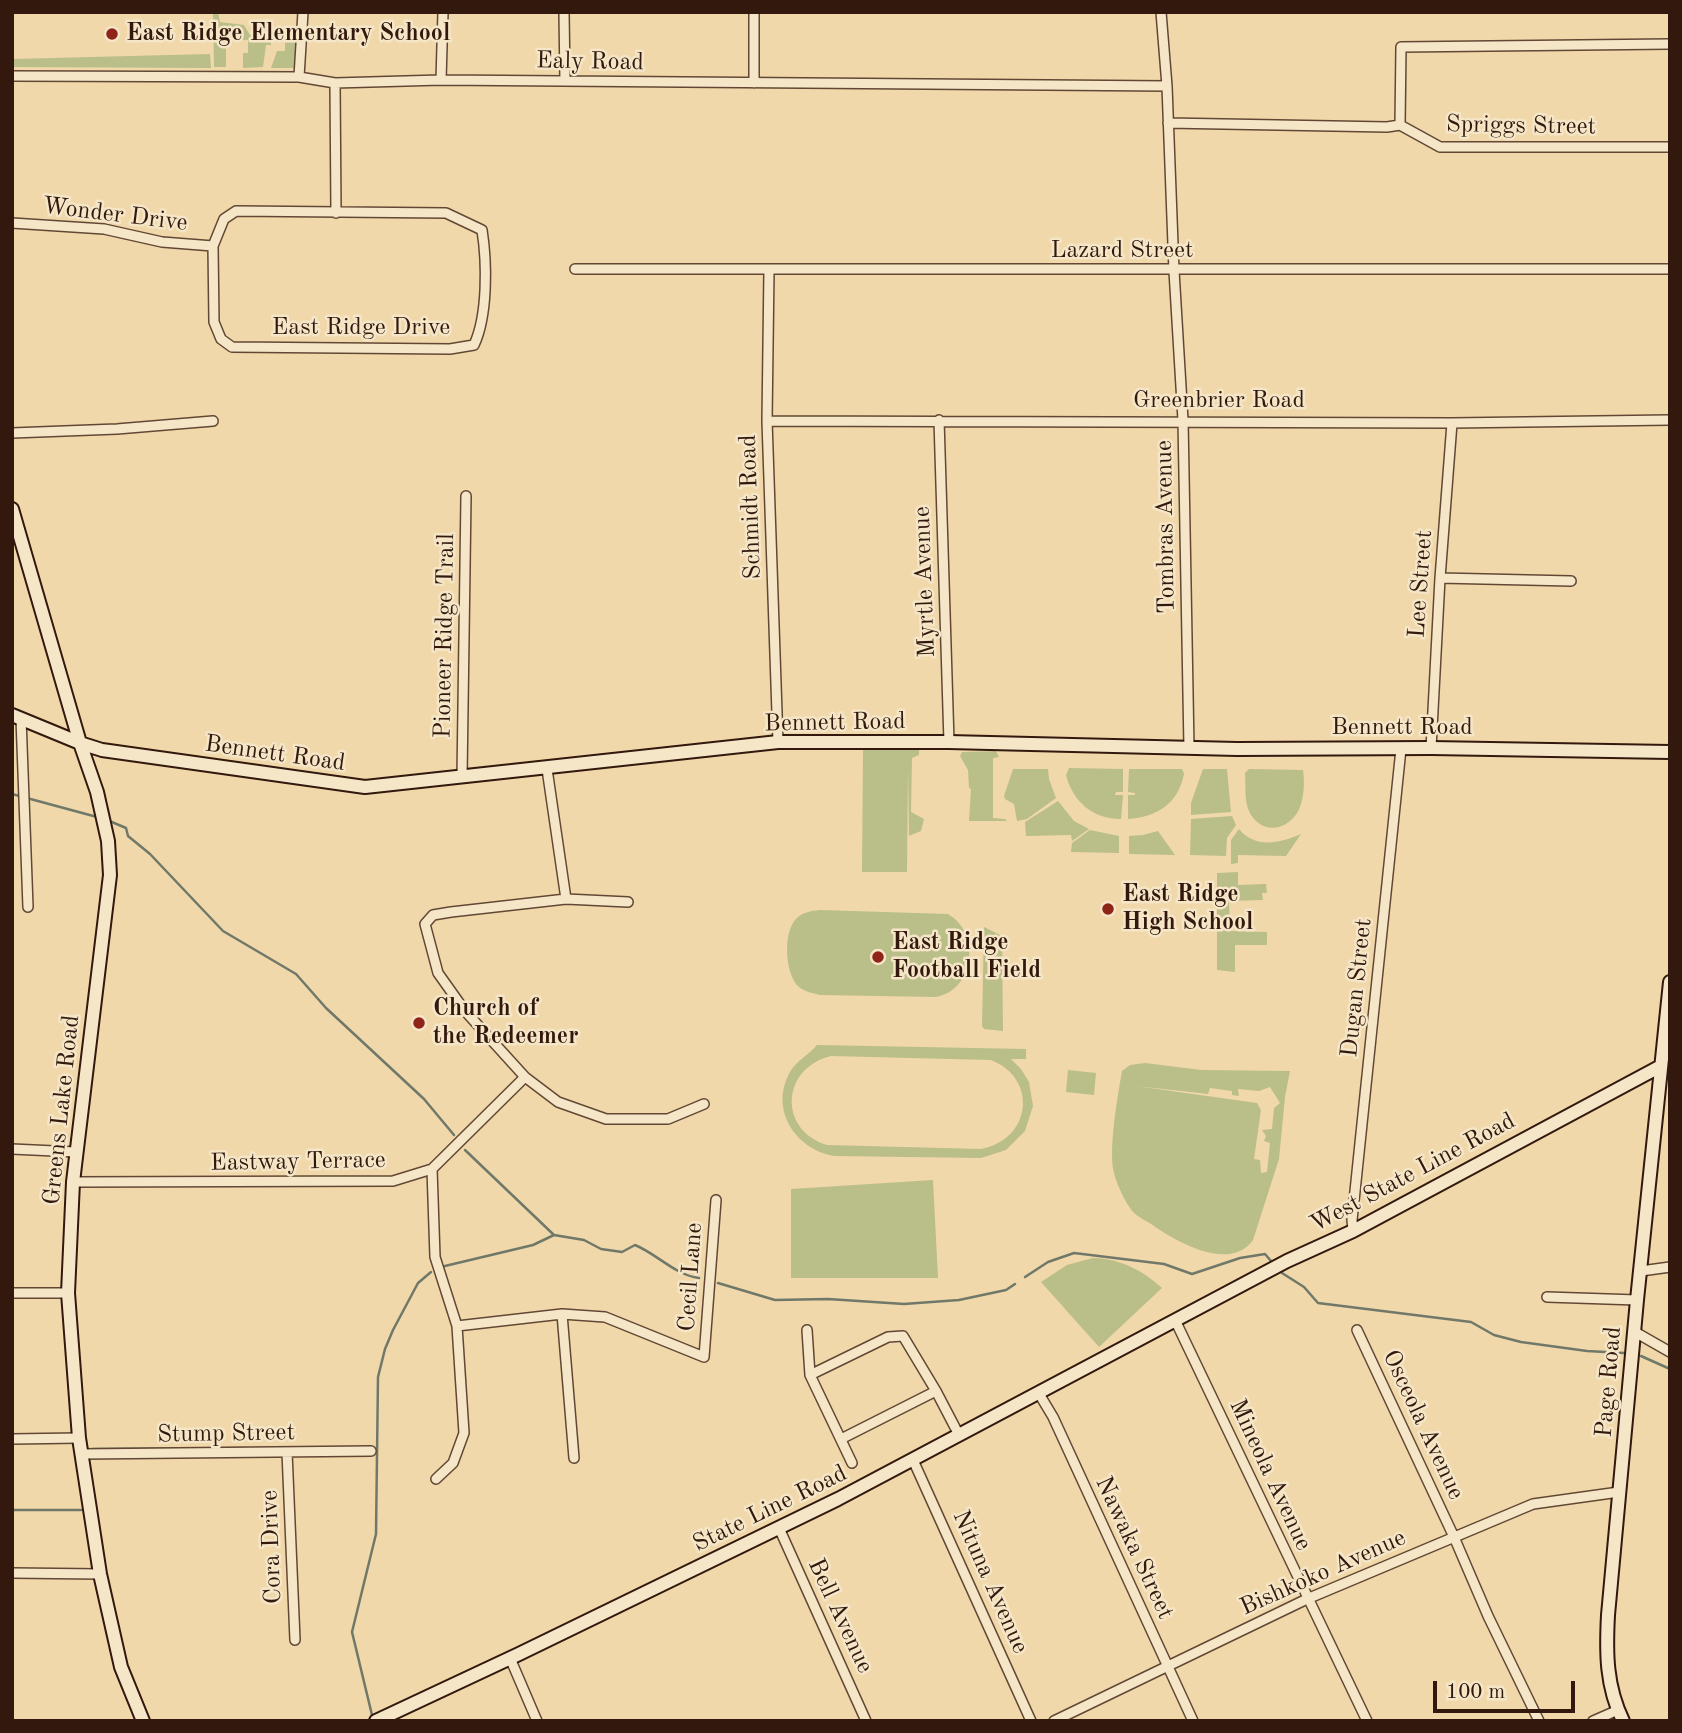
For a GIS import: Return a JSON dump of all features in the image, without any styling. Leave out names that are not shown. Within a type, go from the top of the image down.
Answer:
[{"type":"street","points":[[299,76],[303,12]]},
{"type":"street","points":[[441,80],[443,12]]},
{"type":"street","points":[[564,12],[565,81]]},
{"type":"street","points":[[754,12],[754,83]]},
{"type":"street","name":"Tombras Avenue","points":[[1161,12],[1183,420],[1189,748]]},
{"type":"street","points":[[1168,122],[1387,127],[1400,125],[1401,47],[1670,44]]},
{"type":"street","name":"Ealy Road","points":[[12,76],[299,76],[335,83],[441,80],[1167,86]]},
{"type":"street","points":[[335,83],[336,213]]},
{"type":"street","name":"Spriggs Street","points":[[1400,125],[1440,147],[1670,147]]},
{"type":"street","name":"East Ridge Drive","points":[[236,211],[336,213],[446,213],[482,230],[482,327],[474,345],[450,349],[232,347],[221,339],[214,322],[213,246],[224,219],[236,211]]},
{"type":"street","name":"Wonder Drive","points":[[12,223],[104,229],[162,242],[213,246]]},
{"type":"street","name":"Lazard Street","points":[[575,269],[1670,270]]},
{"type":"street","name":"Schmidt Road","points":[[769,270],[768,421],[778,743]]},
{"type":"street","name":"Myrtle Avenue","points":[[939,420],[949,742]]},
{"type":"street","name":"Greenbrier Road","points":[[768,421],[1670,420]]},
{"type":"street","points":[[12,433],[117,429],[213,421]]},
{"type":"street","name":"Lee Street","points":[[1432,748],[1440,578],[1452,422]]},
{"type":"street","name":"Pioneer Ridge Trail","points":[[462,777],[466,496]]},
{"type":"street","name":"Greens Lake Road","points":[[12,509],[80,743],[100,802],[108,841],[110,875],[76,1152],[68,1293],[79,1438],[100,1574],[121,1667],[142,1721]]},
{"type":"street","points":[[1440,578],[1571,581]]},
{"type":"street","points":[[16,717],[23,785],[28,906]]},
{"type":"street","name":"Bennett Road","points":[[16,717],[102,750],[365,788],[778,743],[949,742],[1189,748],[1670,752]]},
{"type":"street","name":"Dugan Street","points":[[1353,1231],[1401,749]]},
{"type":"street","points":[[547,769],[566,899]]},
{"type":"street","points":[[628,902],[566,899],[433,915],[425,924],[438,972],[465,1011],[526,1077],[558,1102],[606,1119],[668,1119],[704,1104]]},
{"type":"street","name":"Page Road","points":[[1620,1715],[1608,1677],[1606,1650],[1637,1300],[1665,1063],[1664,1045],[1670,982]]},
{"type":"street","name":"West State Line Road","points":[[1175,1320],[1287,1261],[1353,1231],[1665,1063]]},
{"type":"street","name":"Eastway Terrace","points":[[73,1182],[393,1181],[432,1169],[526,1077]]},
{"type":"street","points":[[12,1149],[76,1152]]},
{"type":"street","points":[[432,1169],[435,1258],[457,1326],[464,1433],[453,1463],[436,1479]]},
{"type":"street","name":"Cecil Lane","points":[[562,1314],[605,1317],[704,1357],[716,1200]]},
{"type":"street","points":[[1642,1271],[1670,1267]]},
{"type":"street","points":[[12,1293],[68,1293]]},
{"type":"street","points":[[1547,1297],[1637,1300]]},
{"type":"street","points":[[457,1326],[562,1314],[573,1458]]},
{"type":"street","name":"State Line Road","points":[[376,1721],[779,1528],[914,1460],[1175,1320]]},
{"type":"street","name":"Mineola Avenue","points":[[1175,1320],[1367,1721]]},
{"type":"street","name":"Osceola Avenue","points":[[1357,1330],[1539,1721]]},
{"type":"street","points":[[807,1331],[810,1375],[852,1463]]},
{"type":"street","points":[[1635,1332],[1670,1352]]},
{"type":"street","points":[[810,1375],[888,1337],[903,1336],[959,1435]]},
{"type":"street","points":[[841,1439],[936,1391]]},
{"type":"street","name":"Nawaka Street","points":[[1038,1392],[1193,1721]]},
{"type":"street","points":[[12,1439],[79,1438]]},
{"type":"street","name":"Stump Street","points":[[82,1454],[371,1451]]},
{"type":"street","name":"Cora Drive","points":[[287,1452],[295,1640]]},
{"type":"street","name":"Nituna Avenue","points":[[914,1460],[1031,1721]]},
{"type":"street","name":"Bishkoko Avenue","points":[[1054,1721],[1307,1599],[1534,1504],[1619,1492]]},
{"type":"street","name":"Bell Avenue","points":[[779,1528],[866,1721]]},
{"type":"street","points":[[12,1573],[100,1574]]},
{"type":"street","points":[[510,1658],[537,1721]]},
{"type":"street","points":[[1593,1721],[1620,1715]]},
{"type":"green space","points":[[213,12],[218,12],[220,22],[244,25],[250,35],[263,32],[270,24],[271,45],[266,45],[263,67],[243,68],[243,53],[248,53],[248,40],[226,39],[226,67],[214,67]]},
{"type":"green space","points":[[285,41],[298,42],[296,68],[271,68],[277,51],[285,51]]},
{"type":"green space","points":[[210,54],[211,68],[12,67],[12,59]]},
{"type":"green space","points":[[863,750],[919,750],[919,755],[912,758],[911,812],[924,819],[921,831],[909,836],[908,768],[907,872],[862,872]]},
{"type":"green space","points":[[996,751],[999,757],[993,758],[993,818],[1007,821],[969,821],[971,789],[968,770],[960,756],[962,752]]},
{"type":"green space","points":[[1069,768],[1123,769],[1123,792],[1116,792],[1115,795],[1123,795],[1121,819],[1102,816],[1079,801],[1069,785],[1066,775]]},
{"type":"green space","points":[[1013,769],[1048,769],[1056,798],[1027,819],[1017,821],[1014,804],[1004,796]]},
{"type":"green space","points":[[1129,769],[1182,769],[1184,774],[1177,793],[1165,807],[1148,815],[1128,819],[1128,795],[1135,795],[1128,792]]},
{"type":"green space","points":[[1203,769],[1227,769],[1231,812],[1191,815],[1191,803]]},
{"type":"green space","points":[[1249,769],[1303,770],[1301,803],[1292,820],[1272,828],[1265,827],[1253,818],[1247,807],[1246,797],[1245,773]]},
{"type":"green space","points":[[1058,801],[1074,821],[1089,829],[1072,841],[1071,835],[1026,836],[1025,822]]},
{"type":"green space","points":[[1232,816],[1236,825],[1227,838],[1226,856],[1190,855],[1191,819]]},
{"type":"green space","points":[[1239,829],[1260,842],[1276,842],[1301,834],[1286,856],[1238,855],[1238,863],[1231,864],[1231,840]]},
{"type":"green space","points":[[1090,830],[1119,836],[1119,853],[1071,852],[1072,843]]},
{"type":"green space","points":[[1158,831],[1175,855],[1129,854],[1129,836]]},
{"type":"green space","points":[[1238,872],[1238,885],[1266,884],[1267,893],[1262,893],[1263,900],[1229,901],[1230,931],[1267,932],[1267,945],[1235,945],[1235,972],[1217,970],[1217,873]]},
{"type":"green space","name":"East Ridge Football Field","points":[[820,910],[948,914],[959,923],[966,934],[969,960],[966,973],[959,984],[949,992],[936,997],[820,995],[806,991],[794,981],[788,964],[787,944],[795,920],[807,912]]},
{"type":"green space","points":[[984,927],[1002,936],[1003,1031],[984,1029],[982,1026]]},
{"type":"green space","points":[[817,1045],[1026,1049],[1026,1059],[1011,1059],[1029,1082],[1033,1106],[1025,1131],[1006,1150],[981,1158],[834,1156],[820,1152],[797,1136],[784,1113],[783,1100],[784,1086],[790,1072]],"holes":[[[831,1056],[991,1060],[1006,1069],[1017,1081],[1023,1108],[1019,1122],[1010,1134],[998,1143],[981,1149],[827,1145],[811,1137],[800,1126],[794,1113],[792,1099],[795,1085],[802,1073],[814,1063]]]},
{"type":"green space","points":[[1145,1063],[1201,1070],[1290,1071],[1279,1159],[1253,1240],[1243,1249],[1231,1254],[1202,1251],[1174,1238],[1137,1215],[1127,1203],[1114,1173],[1112,1151],[1122,1071],[1130,1065]],"holes":[[[1136,1086],[1208,1094],[1210,1088],[1232,1091],[1232,1095],[1239,1096],[1238,1089],[1259,1091],[1270,1087],[1280,1103],[1274,1108],[1272,1129],[1262,1130],[1266,1136],[1264,1141],[1270,1143],[1267,1172],[1261,1173],[1260,1160],[1254,1159],[1261,1110],[1257,1103]]]},
{"type":"green space","points":[[1068,1070],[1096,1073],[1094,1095],[1066,1092]]},
{"type":"green space","points":[[933,1180],[938,1278],[791,1278],[791,1189]]},
{"type":"green space","points":[[1093,1258],[1130,1267],[1162,1288],[1099,1347],[1041,1282],[1067,1265]]},
{"type":"waterway","points":[[12,794],[97,817]]},
{"type":"waterway","points":[[107,820],[126,828],[128,836],[150,854],[223,931],[296,974],[326,1008],[424,1099],[454,1135]]},
{"type":"waterway","points":[[465,1150],[554,1235],[584,1240],[601,1249],[622,1252],[635,1245],[674,1269],[699,1278]]},
{"type":"waterway","points":[[445,1266],[533,1245],[554,1235]]},
{"type":"waterway","points":[[1025,1277],[1048,1262],[1074,1253],[1164,1264],[1192,1274],[1240,1258],[1265,1254],[1271,1261]]},
{"type":"waterway","points":[[372,1715],[352,1632],[376,1534],[378,1377],[393,1330],[418,1283],[431,1272]]},
{"type":"waterway","points":[[1282,1273],[1304,1287],[1318,1303],[1471,1322],[1494,1335],[1521,1342],[1624,1353]]},
{"type":"waterway","points":[[718,1283],[775,1300],[828,1299],[904,1304],[959,1300],[1006,1290],[1015,1284]]},
{"type":"waterway","points":[[1641,1356],[1670,1369]]},
{"type":"waterway","points":[[93,1449],[247,1448]]},
{"type":"waterway","points":[[76,1460],[80,1484]]},
{"type":"waterway","points":[[12,1510],[81,1510]]},
{"type":"place","name":"East Ridge Elementary School","points":[[112,34]]},
{"type":"place","name":"East Ridge High School","points":[[1108,909]]},
{"type":"place","name":"East Ridge Football Field","points":[[878,957]]},
{"type":"place","name":"Church of the Redeemer","points":[[419,1023]]}]
